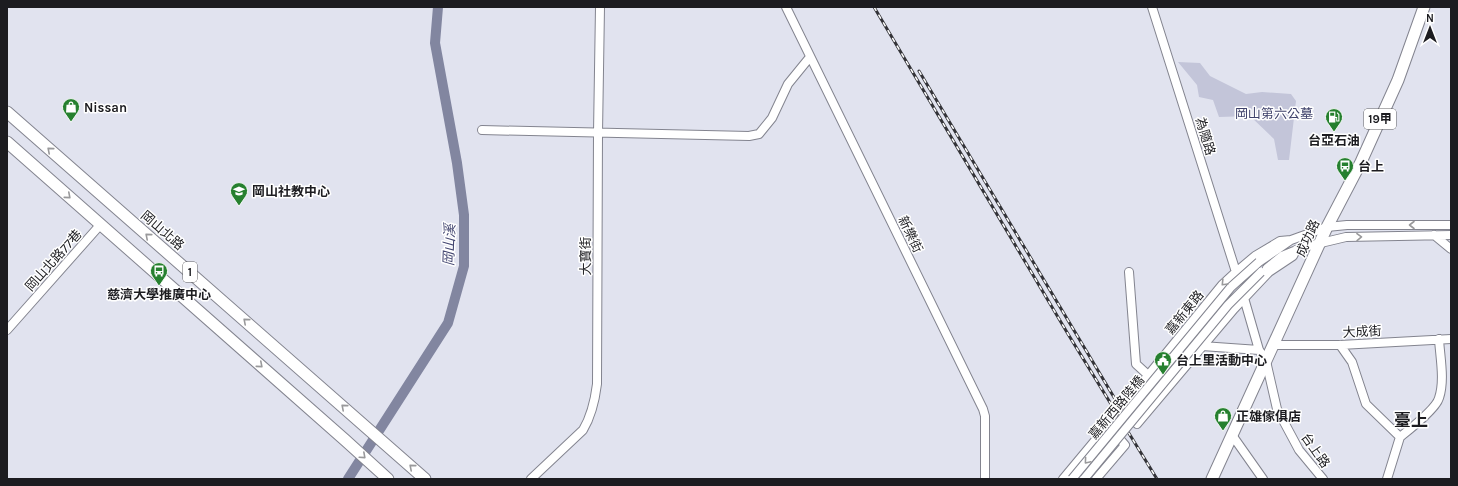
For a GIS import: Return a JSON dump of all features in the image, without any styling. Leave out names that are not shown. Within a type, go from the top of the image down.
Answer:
[{"type":"main road","name":"成功路","points":[[1212,479],[1320,242],[1361,162],[1398,80],[1424,7]]},
{"type":"main road","name":"岡山北路","points":[[7,112],[425,479]]},
{"type":"main road","name":"1","points":[[7,142],[388,479]]},
{"type":"street","name":"大寶街","points":[[531,479],[583,430],[595,403],[597,384],[600,7]]},
{"type":"street","name":"新樂街","points":[[786,7],[983,409],[985,416],[985,479]]},
{"type":"street","name":"為隨路","points":[[1152,7],[1236,272]]},
{"type":"street","points":[[482,130],[749,136],[759,134],[772,118],[788,84],[810,57]]},
{"type":"street","name":"岡山北路77巷","points":[[7,330],[100,224]]},
{"type":"street","name":"嘉新東路","points":[[1258,262],[1291,240],[1327,227],[1347,225],[1451,225]]},
{"type":"street","points":[[1434,235],[1451,249]]},
{"type":"street","name":"嘉新東路","points":[[1261,272],[1282,256],[1320,242],[1346,237],[1451,235]]},
{"type":"street","name":"嘉新東路","points":[[1291,240],[1280,241],[1255,256],[1222,285],[1128,400],[1124,409],[1137,424],[1244,298],[1269,272],[1293,256],[1296,250]]},
{"type":"street","name":"嘉新西路陸橋","points":[[1072,479],[1231,286],[1258,262]]},
{"type":"street","points":[[1129,272],[1136,364],[1148,375]]},
{"type":"street","name":"嘉新西路陸橋","points":[[1084,479],[1228,305],[1261,272]]},
{"type":"street","name":"台上路","points":[[1244,298],[1259,350],[1266,361],[1277,409],[1299,450],[1323,479]]},
{"type":"street","points":[[1184,332],[1202,346],[1259,350]]},
{"type":"street","points":[[1387,479],[1400,437],[1424,417],[1439,399],[1441,377],[1439,339]]},
{"type":"street","name":"大成街","points":[[1273,345],[1340,345],[1451,339]]},
{"type":"street","points":[[1340,345],[1352,362],[1366,404],[1400,437]]},
{"type":"street","points":[[1062,479],[1108,425],[1125,445],[1096,479]]},
{"type":"street","points":[[1232,435],[1263,479]]},
{"type":"green space","name":"岡山第六公墓","points":[[1178,62],[1200,63],[1210,76],[1246,94],[1262,92],[1291,94],[1296,101],[1289,160],[1278,160],[1274,139],[1250,116],[1219,117],[1213,100],[1199,97],[1197,85]]},
{"type":"waterway","name":"岡山溪","points":[[348,479],[448,323],[464,266],[464,215],[457,163],[435,43],[438,7]]},
{"type":"railway","points":[[874,7],[1068,334],[1157,479]]},
{"type":"railway","points":[[919,71],[1121,409]]},
{"type":"place","name":"Nissan","points":[[71,122]]},
{"type":"place","name":"台亞石油","points":[[1334,132]]},
{"type":"place","name":"台上","points":[[1345,181]]},
{"type":"place","name":"岡山社教中心","points":[[239,206]]},
{"type":"place","name":"慈濟大學推廣中心","points":[[159,286]]},
{"type":"place","name":"台上里活動中心","points":[[1163,375]]},
{"type":"place","name":"正雄傢俱店","points":[[1223,431]]},
{"type":"district","name":"臺上","points":[[1411,420]]}]
